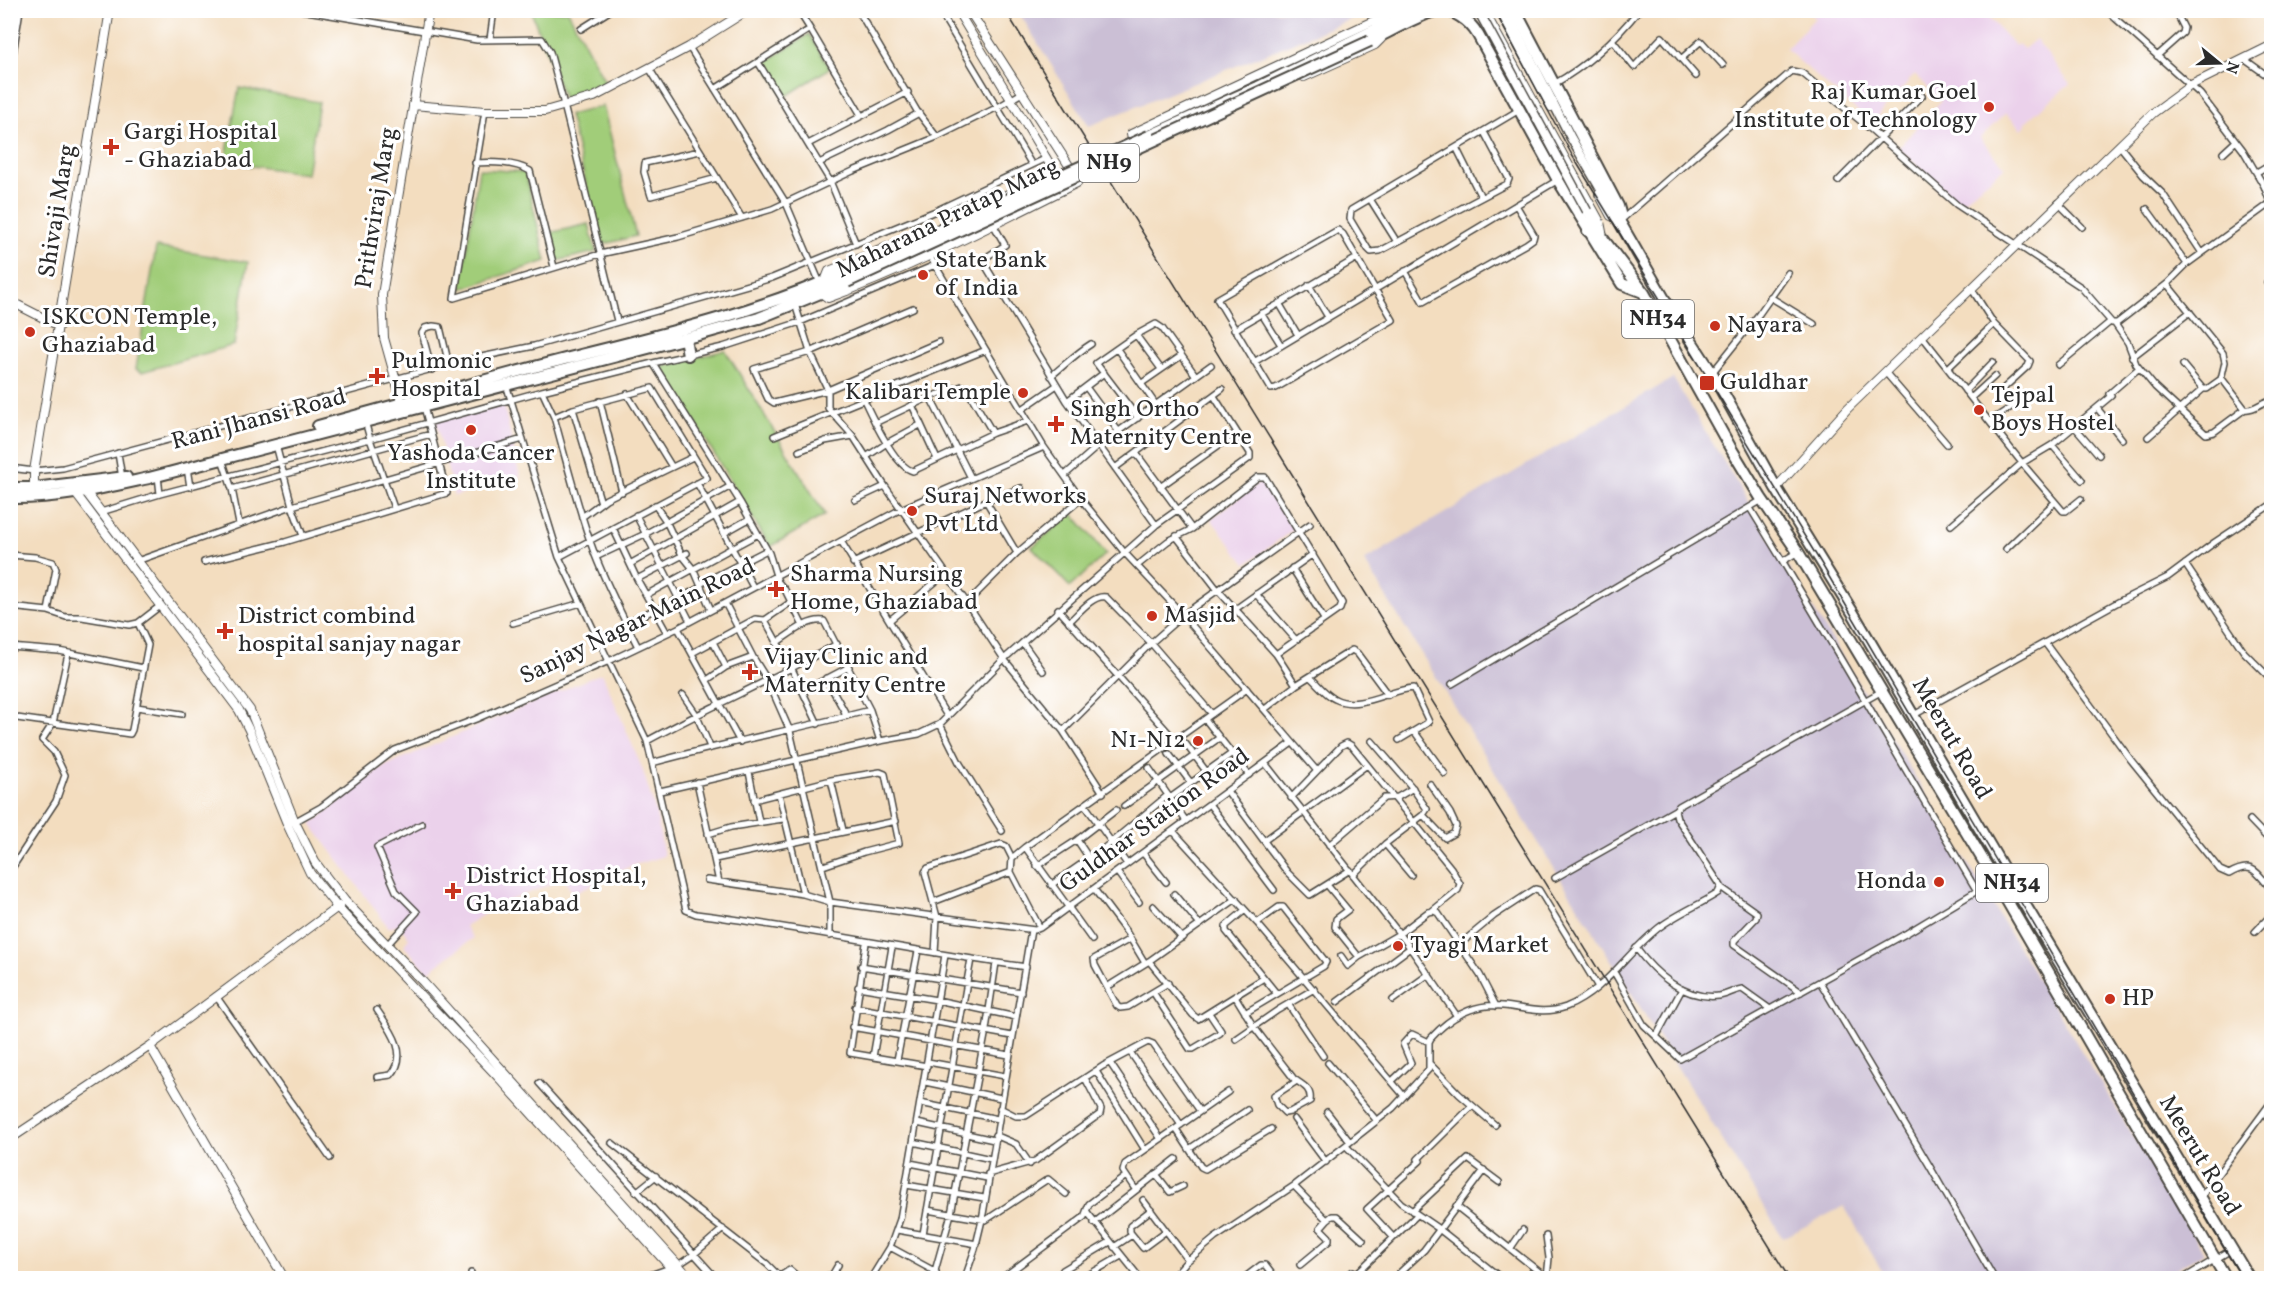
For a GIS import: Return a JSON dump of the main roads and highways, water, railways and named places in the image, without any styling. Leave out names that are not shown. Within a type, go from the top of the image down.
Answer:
[{"type":"highway","name":"NH9","points":[[1390,27],[1415,10]]},
{"type":"highway","name":"NH9","points":[[822,286],[1390,27],[1437,10]]},
{"type":"highway","points":[[1437,10],[1463,18],[1479,35],[1558,180],[1622,284],[1644,293],[1656,284]]},
{"type":"highway","name":"Meerut Road","points":[[1515,10],[1618,206],[1620,213],[1618,220],[1712,373],[1776,488],[1853,613],[1912,716],[2249,1278]]},
{"type":"highway","points":[[1588,231],[1604,239]]},
{"type":"highway","name":"Meerut Road","points":[[1604,239],[1644,293],[1705,404],[1762,500],[1798,552],[1995,880],[2226,1278]]},
{"type":"highway","name":"Rani Jhansi Road","points":[[643,344],[685,338],[759,318],[795,304],[822,286]]},
{"type":"highway","name":"Rani Jhansi Road","points":[[10,498],[37,499],[81,493],[643,344],[822,286]]},
{"type":"highway","points":[[685,338],[688,355]]},
{"type":"highway","name":"Rani Jhansi Road","points":[[10,488],[34,488],[187,468],[365,421],[403,407],[424,405],[506,384],[623,349]]},
{"type":"main road","name":"NH34","points":[[1478,10],[1604,239]]},
{"type":"main road","name":"NH34","points":[[1506,10],[1571,138],[1618,220]]},
{"type":"railway","points":[[1005,10],[1789,1278]]},
{"type":"railway","points":[[1494,10],[1572,155],[1821,563],[2242,1278]]},
{"type":"place","name":"Raj Kumar Goel Institute of Technology","points":[[1989,107]]},
{"type":"place","name":"Gargi Hospital - Ghaziabad","points":[[111,147]]},
{"type":"place","name":"State Bank of India","points":[[923,275]]},
{"type":"place","name":"Nayara","points":[[1715,326]]},
{"type":"place","name":"ISKCON Temple, Ghaziabad","points":[[30,332]]},
{"type":"place","name":"Pulmonic Hospital","points":[[377,376]]},
{"type":"place","name":"Guldhar","points":[[1707,383]]},
{"type":"place","name":"Kalibari Temple","points":[[1023,393]]},
{"type":"place","name":"Tejpal Boys Hostel","points":[[1979,410]]},
{"type":"place","name":"Singh Ortho Maternity Centre","points":[[1056,424]]},
{"type":"place","name":"Yashoda Cancer Institute","points":[[471,430]]},
{"type":"place","name":"Suraj Networks Pvt Ltd","points":[[912,511]]},
{"type":"place","name":"Sharma Nursing Home, Ghaziabad","points":[[776,589]]},
{"type":"place","name":"Masjid","points":[[1152,616]]},
{"type":"place","name":"District combind hospital sanjay nagar","points":[[225,631]]},
{"type":"place","name":"Vijay Clinic and Maternity Centre","points":[[750,672]]},
{"type":"place","name":"N1-N12","points":[[1198,741]]},
{"type":"place","name":"Honda","points":[[1939,882]]},
{"type":"place","name":"District Hospital, Ghaziabad","points":[[453,891]]},
{"type":"place","name":"Tyagi Market","points":[[1398,946]]},
{"type":"place","name":"HP","points":[[2110,999]]}]
